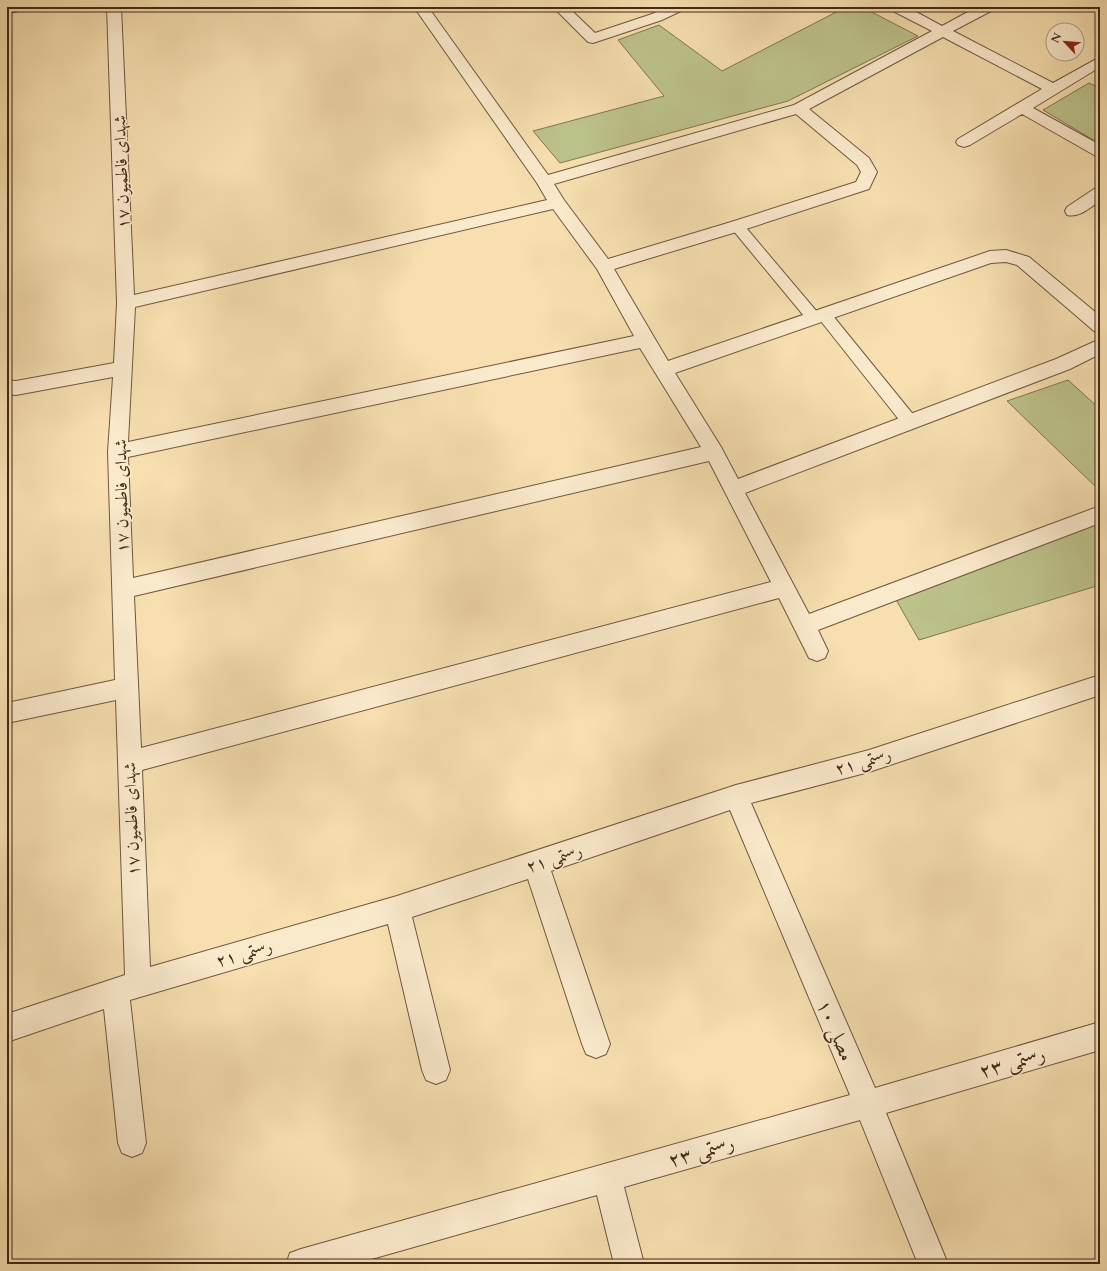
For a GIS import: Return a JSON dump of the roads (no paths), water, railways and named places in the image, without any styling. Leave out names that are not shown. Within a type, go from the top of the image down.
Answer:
[{"type":"street","points":[[7,9],[21,7]]},
{"type":"street","name":"شهدای فاطمیون ۱۷","points":[[114,7],[126,303],[118,452],[129,762],[127,988],[132,1143]]},
{"type":"street","points":[[560,7],[593,39],[656,17],[678,7]]},
{"type":"street","points":[[644,7],[656,17]]},
{"type":"street","points":[[896,7],[1053,89]]},
{"type":"street","points":[[544,181],[799,108],[988,7]]},
{"type":"street","points":[[428,8],[544,181],[557,203],[604,266],[645,340],[714,452],[817,651]]},
{"type":"street","points":[[964,142],[1053,89],[1087,76],[1100,61]]},
{"type":"street","points":[[604,266],[737,226],[863,185],[868,172],[863,162],[799,108]]},
{"type":"street","points":[[1022,108],[1100,152]]},
{"type":"street","points":[[1073,211],[1100,193]]},
{"type":"street","points":[[126,303],[557,203]]},
{"type":"street","points":[[664,370],[990,257],[1006,256],[1023,261],[1100,326]]},
{"type":"street","points":[[118,452],[645,340]]},
{"type":"street","points":[[733,489],[1063,364],[1100,346]]},
{"type":"street","points":[[7,387],[16,388],[122,368]]},
{"type":"street","points":[[124,589],[714,452]]},
{"type":"street","points":[[804,626],[1100,514]]},
{"type":"street","points":[[129,762],[784,588]]},
{"type":"street","name":"رستمی ۲۱","points":[[7,1028],[127,988],[397,909],[536,864],[736,796],[869,761],[1100,685]]},
{"type":"street","points":[[7,713],[126,688]]},
{"type":"street","name":"مصلی ۱۰","points":[[736,796],[868,1104],[933,1264]]},
{"type":"street","points":[[536,864],[596,1044]]},
{"type":"street","points":[[397,909],[436,1070]]},
{"type":"street","name":"رستمی ۲۳","points":[[301,1264],[868,1104],[1100,1036]]},
{"type":"street","points":[[607,1178],[629,1264]]},
{"type":"lane","points":[[737,226],[819,317],[910,422]]}]
